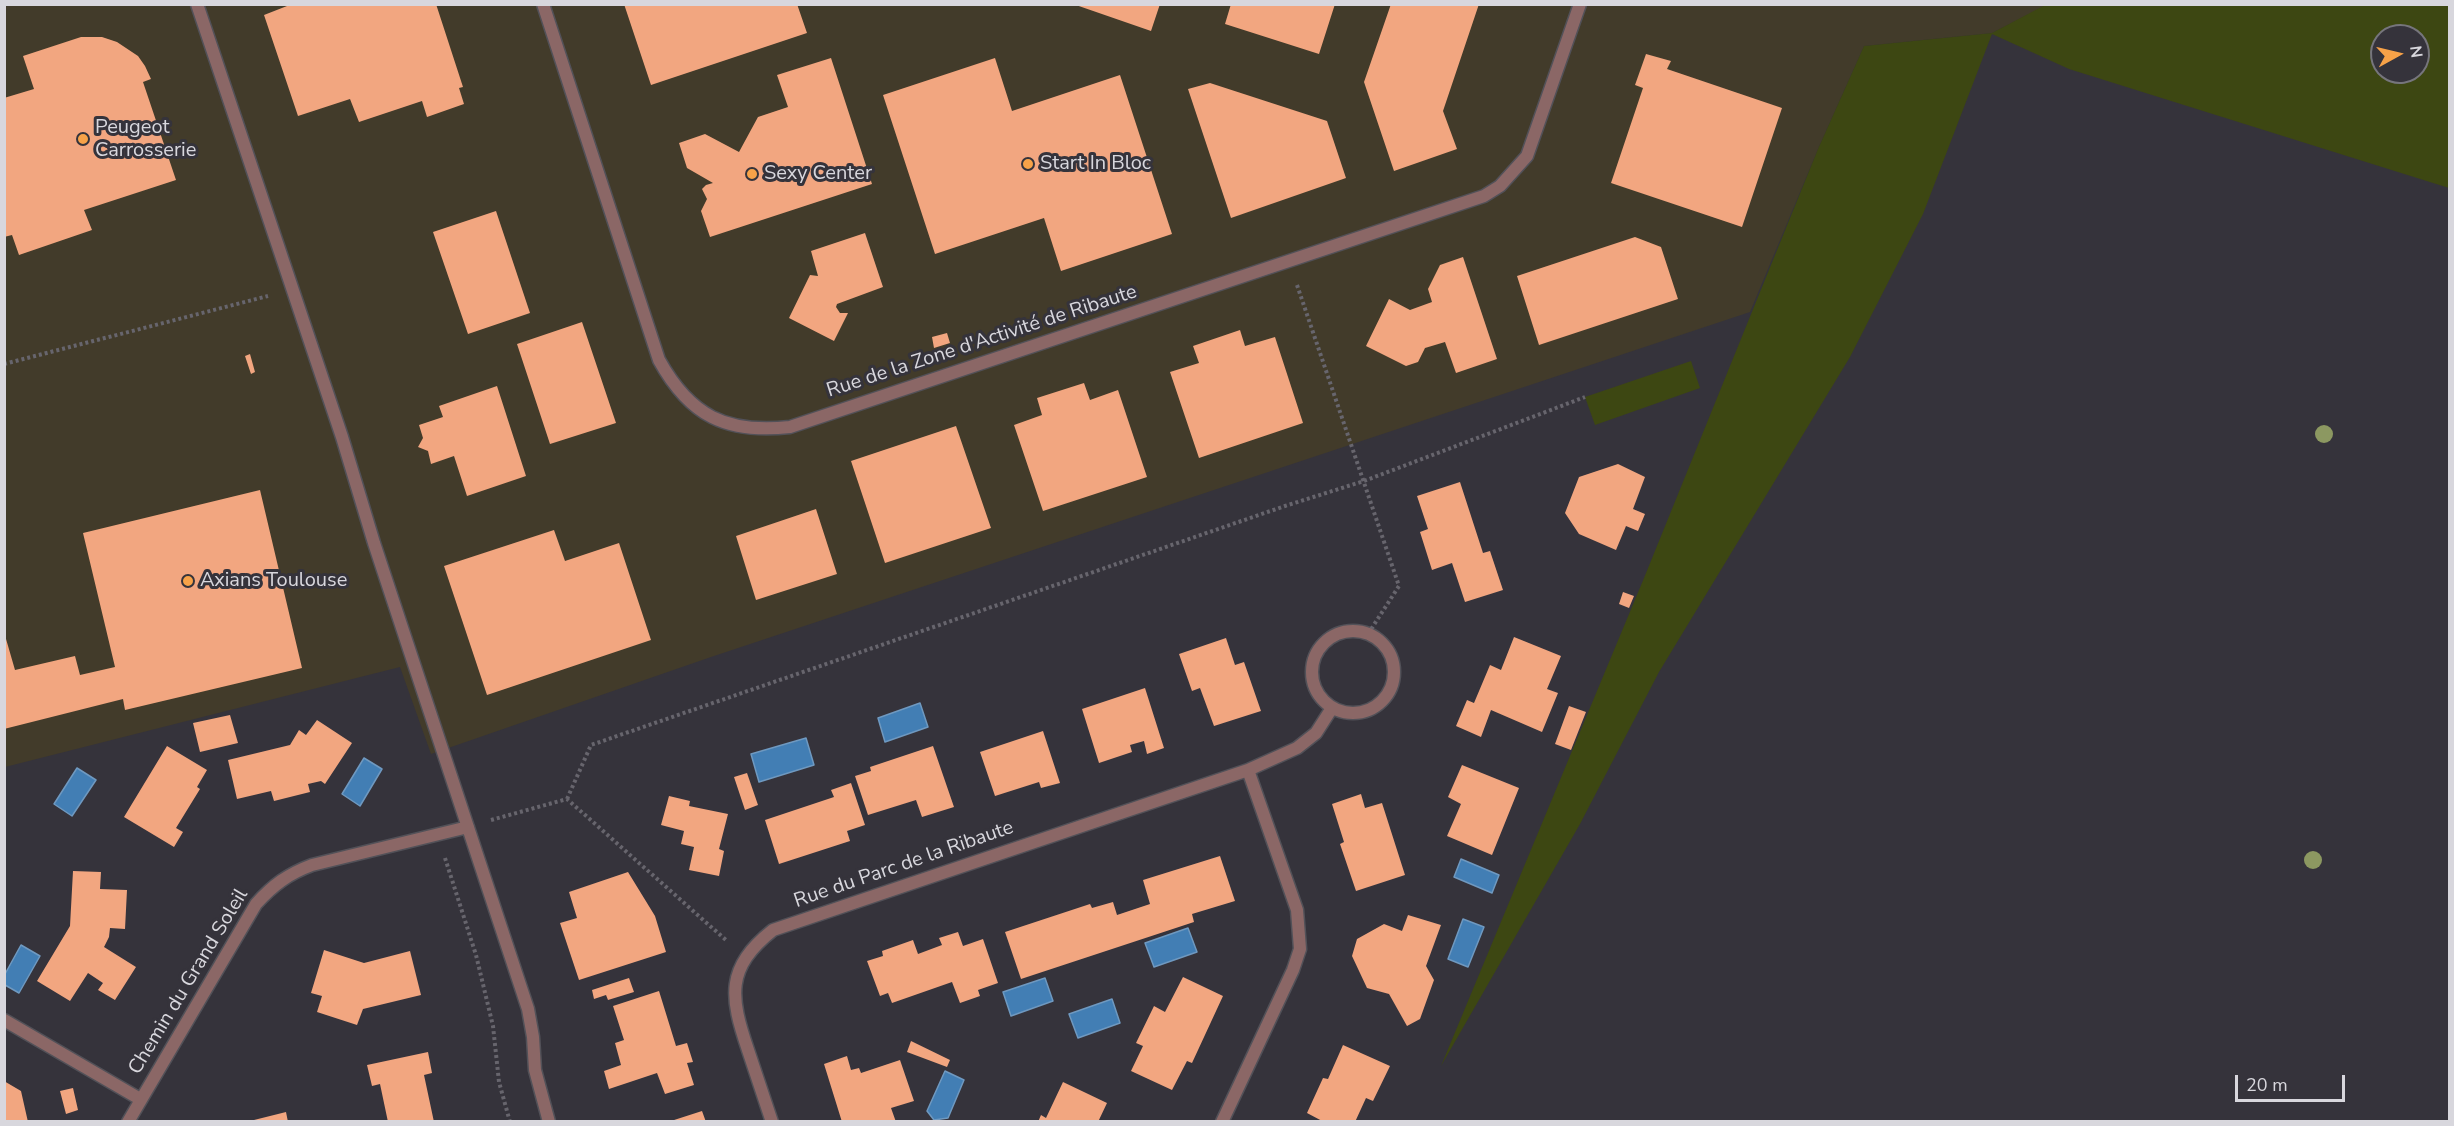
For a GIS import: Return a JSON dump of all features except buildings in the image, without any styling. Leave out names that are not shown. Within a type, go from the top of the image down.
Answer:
[{"type":"street","points":[[197,4],[342,437],[374,543],[407,635],[528,1009],[535,1070],[549,1122]]},
{"type":"street","name":"Rue de la Zone d'Activité de Ribaute","points":[[543,4],[659,360],[672,384],[689,403],[712,417],[736,426],[764,430],[790,427],[1484,196],[1500,186],[1527,156],[1580,4]]},
{"type":"street","points":[[1344,631],[1364,632],[1381,641],[1392,658],[1394,678],[1386,696],[1371,709],[1352,713],[1332,708],[1318,694],[1312,675],[1315,656],[1326,640],[1344,631]]},
{"type":"street","name":"Rue du Parc de la Ribaute","points":[[772,1122],[735,1012],[735,989],[740,965],[754,945],[772,930],[1248,770],[1297,748],[1316,733],[1332,708]]},
{"type":"street","points":[[1222,1122],[1293,970],[1300,950],[1297,910],[1248,770]]},
{"type":"street","name":"Chemin du Grand Soleil","points":[[128,1122],[256,904],[272,886],[292,872],[312,865],[468,827]]},
{"type":"street","points":[[4,1020],[140,1099]]},
{"type":"path","points":[[1289,261],[1399,586],[1368,634]]},
{"type":"path","points":[[4,364],[292,290]]},
{"type":"path","points":[[567,799],[591,745],[1285,506],[1364,481],[1586,397]]},
{"type":"path","points":[[468,827],[567,799]]},
{"type":"path","points":[[567,799],[746,957]]},
{"type":"path","points":[[438,834],[476,956],[493,1026],[499,1082],[510,1122]]},
{"type":"shaded area","points":[[4,5],[2047,5],[1992,33],[1864,46],[1750,312],[711,657],[431,754],[400,667],[5,767]]},
{"type":"green space","points":[[2047,4],[2449,5],[2449,188],[2069,69],[1992,34],[1923,214],[1850,357],[1659,672],[1580,824],[1441,1066],[1644,578],[1818,149],[1864,46],[1992,33]]},
{"type":"green space","points":[[1691,361],[1700,388],[1595,425],[1585,397]]},
{"type":"water","points":[[920,703],[928,727],[885,742],[878,718]]},
{"type":"water","points":[[806,738],[814,765],[759,782],[751,754]]},
{"type":"water","points":[[364,758],[382,769],[360,806],[342,794]]},
{"type":"water","points":[[77,768],[96,780],[72,816],[54,804]]},
{"type":"water","points":[[1461,859],[1499,875],[1492,893],[1454,877]]},
{"type":"water","points":[[1463,919],[1484,927],[1468,967],[1448,959]]},
{"type":"water","points":[[1188,928],[1197,952],[1154,967],[1145,943]]},
{"type":"water","points":[[21,945],[40,956],[19,993],[5,985],[5,974]]},
{"type":"water","points":[[1045,978],[1053,1001],[1011,1016],[1003,992]]},
{"type":"water","points":[[1112,999],[1120,1023],[1078,1038],[1069,1014]]},
{"type":"water","points":[[945,1071],[964,1080],[948,1118],[934,1120],[927,1111]]},
{"type":"place","name":"Peugeot Carrosserie","points":[[83,139]]},
{"type":"place","name":"Start In Bloc","points":[[1028,164]]},
{"type":"place","name":"Sexy Center","points":[[752,174]]},
{"type":"place","name":"Axians Toulouse","points":[[188,581]]}]
